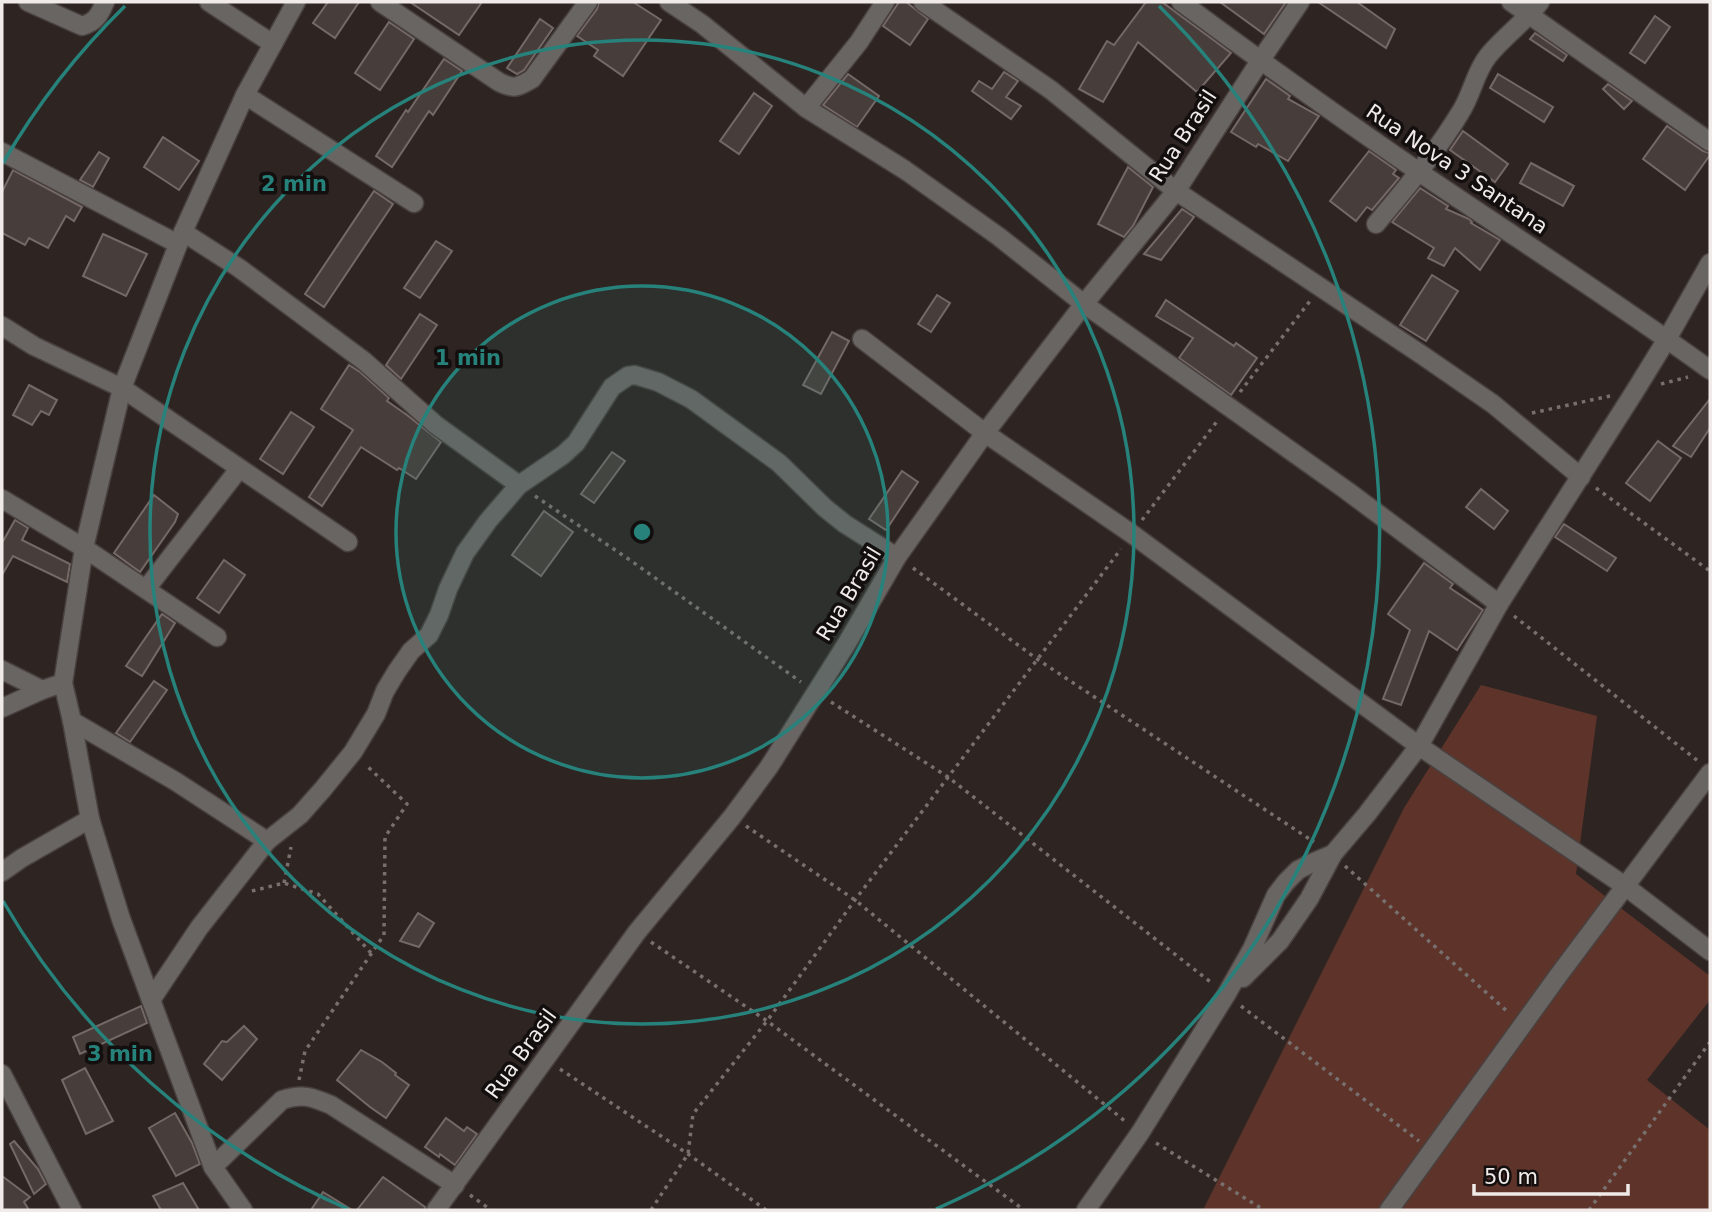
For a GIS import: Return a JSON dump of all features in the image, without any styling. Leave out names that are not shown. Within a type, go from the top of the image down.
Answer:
[{"type":"street","points":[[28,2],[82,26],[91,24],[106,2]]},
{"type":"street","points":[[209,2],[273,44]]},
{"type":"street","points":[[243,1210],[213,1167],[121,919],[90,819],[63,683],[84,548],[122,388],[180,238],[245,95],[296,2]]},
{"type":"street","points":[[380,2],[511,88],[532,79],[588,2]]},
{"type":"street","points":[[669,2],[702,24],[806,108],[915,177],[998,236],[1084,304],[1357,498],[1499,604]]},
{"type":"street","points":[[806,108],[859,42],[885,2]]},
{"type":"street","points":[[923,2],[1051,90],[1176,191],[1493,404],[1581,477]]},
{"type":"street","name":"Rua Nova 3 Santana","points":[[1181,2],[1419,172],[1710,370]]},
{"type":"street","name":"Rua Brasil","points":[[436,1210],[637,932],[732,817],[769,767],[897,557],[985,433],[1084,304],[1176,191],[1300,2]]},
{"type":"street","points":[[1511,2],[1536,8],[1710,142]]},
{"type":"street","points":[[1376,224],[1419,172],[1461,112],[1486,58],[1536,8]]},
{"type":"street","points":[[245,95],[414,203]]},
{"type":"street","points":[[2,152],[239,268],[364,362],[436,425],[519,485]]},
{"type":"street","points":[[1226,995],[1280,941],[1309,899],[1333,854],[1419,746],[1499,604],[1667,339],[1710,263]]},
{"type":"street","points":[[2,326],[34,346],[122,388],[348,542]]},
{"type":"street","points":[[862,339],[985,433],[1132,534],[1419,746],[1625,887],[1710,951]]},
{"type":"street","points":[[151,1000],[199,928],[267,841],[300,815],[353,752],[376,715],[397,670],[411,651],[429,635],[465,553],[488,521],[519,485],[576,443],[612,387],[628,376],[635,375],[658,382],[700,405],[779,463],[845,524],[897,557]]},
{"type":"street","points":[[146,589],[239,469]]},
{"type":"street","points":[[2,499],[84,548],[217,637]]},
{"type":"street","points":[[2,670],[42,691]]},
{"type":"street","points":[[2,708],[63,683]]},
{"type":"street","points":[[72,721],[175,781],[267,841]]},
{"type":"street","points":[[1389,1210],[1625,887],[1705,768]]},
{"type":"street","points":[[2,872],[90,819]]},
{"type":"street","points":[[1086,1210],[1140,1133],[1226,995],[1252,949],[1276,895],[1298,870],[1333,854]]},
{"type":"street","points":[[2,1074],[72,1210]]},
{"type":"street","points":[[213,1167],[282,1100],[296,1096],[311,1097],[331,1105],[456,1185]]},
{"type":"path","points":[[651,1210],[688,1154],[693,1114],[767,1021],[855,900],[1320,288]]},
{"type":"path","points":[[1581,477],[1710,571]]},
{"type":"path","points":[[519,485],[630,560],[815,692],[948,777],[1226,995],[1432,1151]]},
{"type":"path","points":[[897,557],[1037,659],[1333,854],[1523,1026]]},
{"type":"path","points":[[1499,604],[1705,768]]},
{"type":"path","points":[[296,1096],[305,1051],[384,935],[385,836],[407,804],[353,752]]},
{"type":"path","points":[[284,883],[300,815]]},
{"type":"path","points":[[732,817],[855,900],[1140,1133],[1264,1210]]},
{"type":"path","points":[[222,899],[284,883],[318,894],[371,953]]},
{"type":"path","points":[[637,932],[767,1021],[1024,1210]]},
{"type":"path","points":[[1589,1210],[1710,1042]]},
{"type":"path","points":[[544,1059],[688,1154],[766,1210]]},
{"type":"path","points":[[456,1185],[491,1210]]},
{"type":"shaded area","points":[[1481,685],[1597,716],[1576,874],[1710,976],[1710,1000],[1647,1080],[1710,1130],[1710,1210],[1203,1210],[1404,808]]},
{"type":"building","points":[[328,2],[359,2],[335,38],[313,23]]},
{"type":"building","points":[[410,2],[482,2],[459,35]]},
{"type":"building","points":[[599,2],[633,2],[661,20],[623,76],[594,56],[598,50],[577,36],[597,9]]},
{"type":"building","points":[[899,2],[906,2],[928,19],[910,45],[883,26]]},
{"type":"building","points":[[1146,2],[1162,2],[1231,53],[1197,92],[1138,42],[1103,102],[1079,89],[1107,41],[1114,45]]},
{"type":"building","points":[[1220,2],[1286,2],[1264,34]]},
{"type":"building","points":[[1318,2],[1357,2],[1395,29],[1386,48]]},
{"type":"building","points":[[1655,16],[1670,27],[1645,63],[1630,53]]},
{"type":"building","points":[[540,19],[553,28],[524,70],[517,74],[507,68]]},
{"type":"building","points":[[389,22],[414,39],[380,90],[355,73]]},
{"type":"building","points":[[1535,33],[1567,55],[1563,61],[1530,39]]},
{"type":"building","points":[[444,59],[462,71],[433,115],[429,111],[392,167],[376,156]]},
{"type":"building","points":[[1004,72],[1018,81],[1006,97],[1021,106],[1011,119],[972,91],[979,81],[992,89]]},
{"type":"building","points":[[848,74],[879,96],[857,127],[823,105]]},
{"type":"building","points":[[1498,74],[1553,107],[1544,122],[1490,88]]},
{"type":"building","points":[[1266,79],[1290,96],[1288,99],[1319,116],[1288,161],[1231,132]]},
{"type":"building","points":[[1608,84],[1632,101],[1624,109],[1603,89]]},
{"type":"building","points":[[754,93],[772,106],[739,154],[720,141]]},
{"type":"building","points":[[1667,126],[1710,153],[1685,190],[1643,159]]},
{"type":"building","points":[[1463,131],[1508,164],[1495,182],[1450,150]]},
{"type":"building","points":[[163,137],[199,161],[179,190],[144,167]]},
{"type":"building","points":[[1369,151],[1396,170],[1393,174],[1399,178],[1372,210],[1367,207],[1356,221],[1330,201]]},
{"type":"building","points":[[99,152],[109,158],[93,187],[80,180]]},
{"type":"building","points":[[1531,163],[1574,186],[1563,206],[1520,183]]},
{"type":"building","points":[[1128,167],[1153,187],[1133,226],[1124,237],[1098,224]]},
{"type":"building","points":[[13,170],[82,207],[74,221],[66,216],[48,248],[29,238],[25,245],[2,233],[2,192]]},
{"type":"building","points":[[1420,188],[1448,206],[1446,209],[1469,219],[1471,223],[1500,240],[1480,270],[1455,248],[1444,266],[1428,258],[1434,248],[1392,222]]},
{"type":"building","points":[[374,191],[393,204],[324,307],[305,294]]},
{"type":"building","points":[[1182,209],[1194,217],[1161,260],[1144,254]]},
{"type":"building","points":[[103,234],[147,254],[126,296],[83,276]]},
{"type":"building","points":[[436,241],[452,251],[420,298],[404,288]]},
{"type":"building","points":[[1432,275],[1458,291],[1426,341],[1400,325]]},
{"type":"building","points":[[937,295],[950,303],[931,332],[918,324]]},
{"type":"building","points":[[1166,300],[1234,346],[1236,343],[1257,358],[1231,395],[1179,358],[1193,338],[1156,316]]},
{"type":"building","points":[[420,314],[437,325],[401,379],[386,365]]},
{"type":"building","points":[[832,332],[849,341],[821,394],[803,385]]},
{"type":"building","points":[[349,365],[389,398],[387,401],[441,442],[416,479],[361,447],[322,506],[309,497],[353,430],[321,409]]},
{"type":"building","points":[[29,385],[57,400],[49,415],[41,411],[32,425],[13,415]]},
{"type":"building","points":[[1710,399],[1710,428],[1691,457],[1673,446]]},
{"type":"building","points":[[291,412],[314,427],[283,474],[260,459]]},
{"type":"building","points":[[1658,441],[1681,458],[1650,501],[1626,483]]},
{"type":"building","points":[[612,452],[625,461],[594,503],[581,494]]},
{"type":"building","points":[[902,471],[918,482],[886,530],[869,519]]},
{"type":"building","points":[[1481,489],[1508,511],[1494,529],[1466,507]]},
{"type":"building","points":[[154,495],[178,514],[140,572],[114,553]]},
{"type":"building","points":[[544,511],[573,532],[541,576],[512,555]]},
{"type":"building","points":[[15,520],[28,528],[22,540],[70,564],[67,582],[13,556],[2,575],[2,543]]},
{"type":"building","points":[[1564,524],[1616,558],[1607,571],[1555,537]]},
{"type":"building","points":[[224,560],[245,575],[219,613],[197,598]]},
{"type":"building","points":[[1424,563],[1453,584],[1450,588],[1483,610],[1457,650],[1429,631],[1401,705],[1383,699],[1410,630],[1388,614]]},
{"type":"building","points":[[162,614],[175,623],[142,676],[126,666]]},
{"type":"building","points":[[154,681],[167,690],[130,742],[116,733]]},
{"type":"building","points":[[418,913],[434,923],[419,947],[400,941]]},
{"type":"building","points":[[141,1006],[147,1023],[80,1054],[73,1037]]},
{"type":"building","points":[[244,1026],[257,1039],[222,1080],[204,1064],[222,1041],[227,1042]]},
{"type":"building","points":[[361,1050],[382,1062],[409,1085],[386,1118],[337,1080]]},
{"type":"building","points":[[85,1068],[113,1121],[86,1134],[62,1080]]},
{"type":"building","points":[[175,1113],[200,1164],[176,1176],[149,1128]]},
{"type":"building","points":[[446,1118],[464,1131],[467,1127],[477,1134],[455,1165],[425,1147]]},
{"type":"building","points":[[14,1141],[38,1169],[46,1184],[34,1194],[10,1144]]},
{"type":"building","points":[[2,1176],[30,1197],[24,1202],[29,1210],[2,1210]]},
{"type":"building","points":[[383,1177],[425,1207],[425,1210],[357,1210]]},
{"type":"building","points":[[183,1183],[199,1210],[161,1210],[153,1196]]},
{"type":"building","points":[[323,1192],[352,1210],[311,1210]]}]
